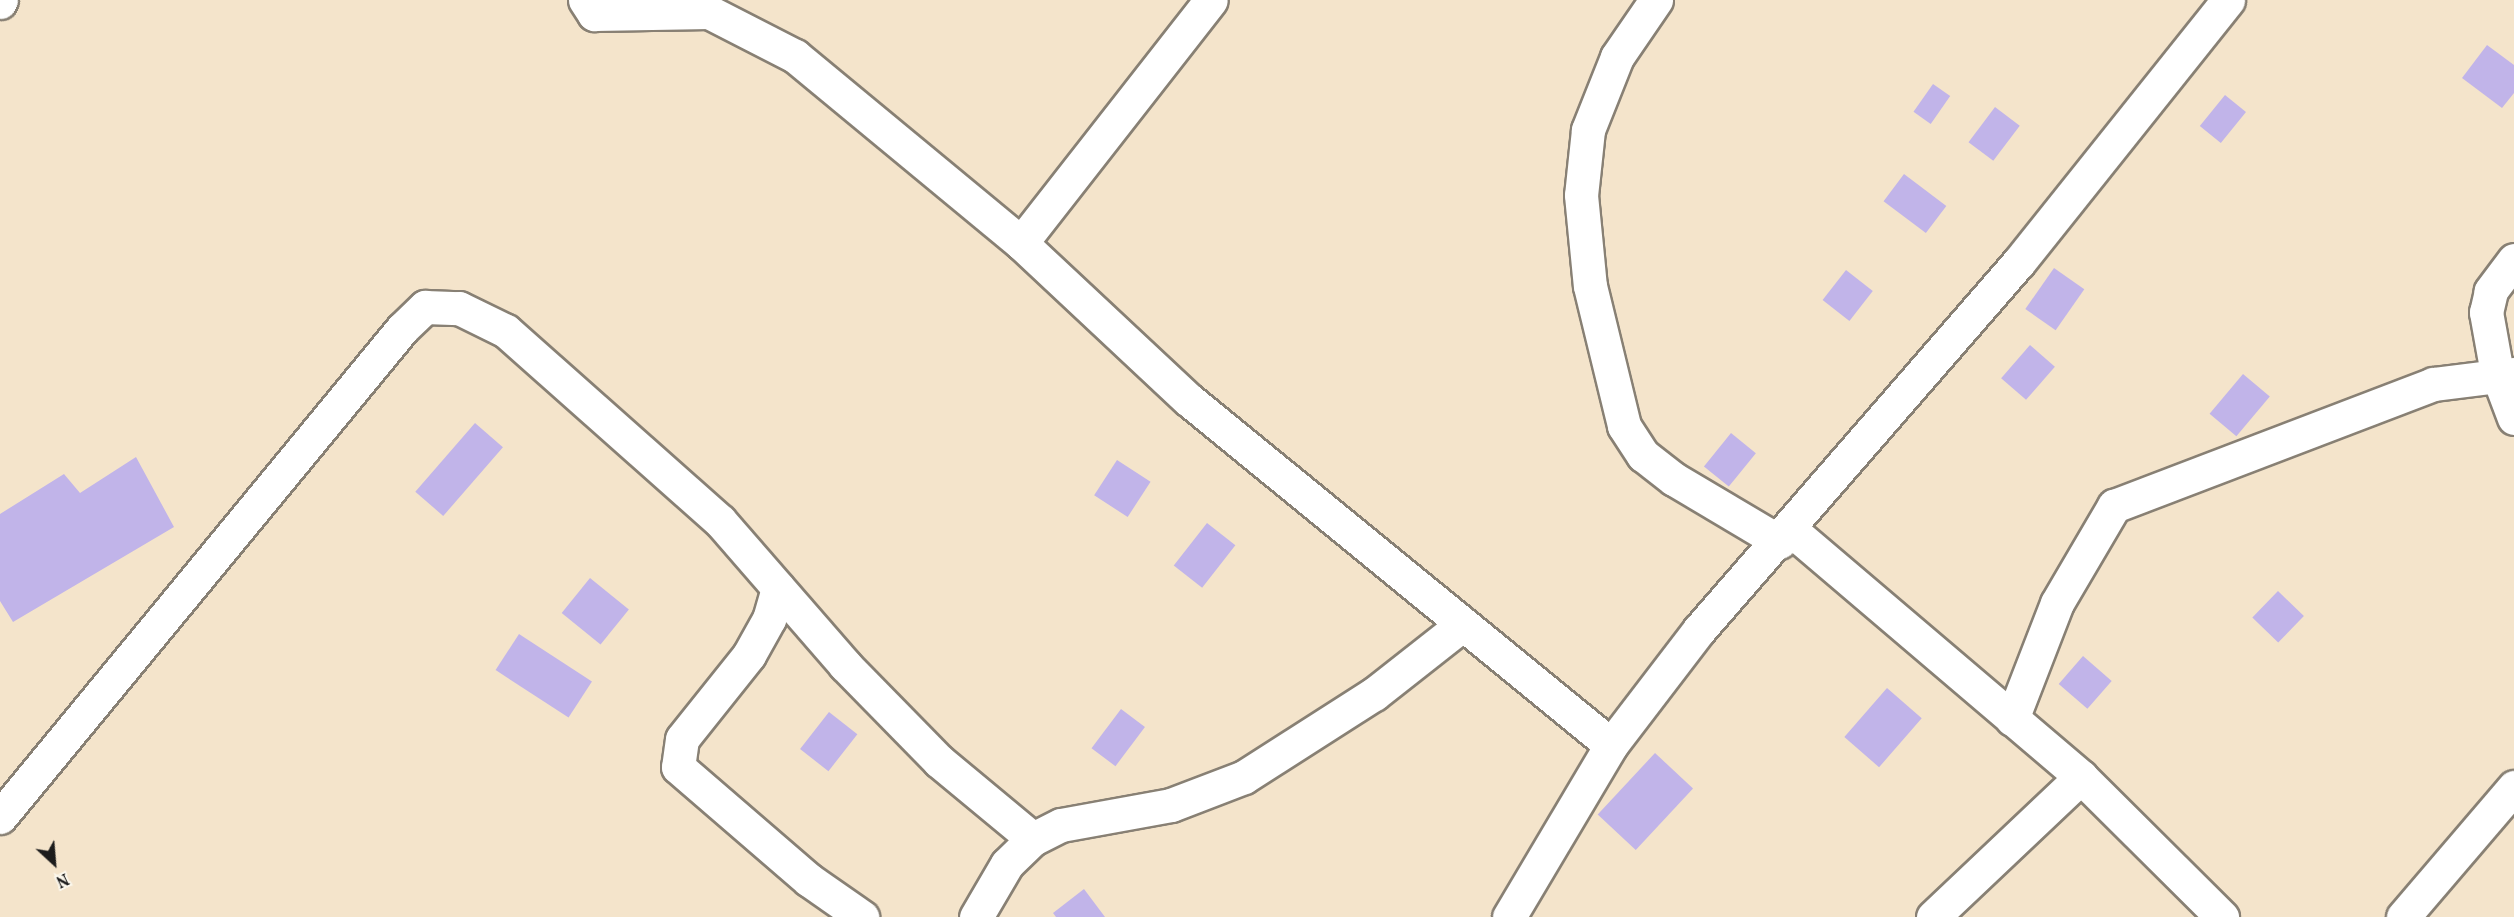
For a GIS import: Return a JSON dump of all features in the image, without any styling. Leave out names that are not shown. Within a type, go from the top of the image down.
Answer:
[{"type":"street","points":[[585,0],[594,14],[709,12],[795,56],[1021,243],[1189,400],[1611,745]]},
{"type":"street","points":[[1021,243],[1211,0]]},
{"type":"street","points":[[1656,0],[1617,57],[1588,129],[1581,195],[1590,286],[1624,426],[1643,455],[1674,479],[1785,536],[2012,719],[2081,777],[2222,917]]},
{"type":"street","points":[[1509,917],[1611,745],[1699,630],[1785,536],[2019,262],[2228,0]]},
{"type":"street","points":[[2514,260],[2492,291],[2486,312],[2506,374],[2514,418]]},
{"type":"street","points":[[0,817],[264,491],[425,307],[459,308],[506,331],[720,521],[778,588],[939,761],[1033,839]]},
{"type":"street","points":[[2012,719],[2057,603],[2114,506],[2433,384],[2506,374]]},
{"type":"street","points":[[778,588],[769,619],[748,654],[682,739],[678,767],[809,880],[862,917]]},
{"type":"street","points":[[976,917],[1007,864],[1033,839],[1061,825],[1171,805],[1244,777],[1374,694],[1463,624]]},
{"type":"street","points":[[1933,917],[2081,777]]},
{"type":"street","points":[[2403,917],[2514,788]]},
{"type":"building","points":[[2487,45],[2514,65],[2514,93],[2502,108],[2462,78]]},
{"type":"building","points":[[1933,84],[1950,96],[1931,124],[1913,112]]},
{"type":"building","points":[[2225,95],[2246,112],[2221,143],[2200,126]]},
{"type":"building","points":[[1995,107],[2020,126],[1993,161],[1969,142]]},
{"type":"building","points":[[1904,174],[1946,206],[1926,233],[1884,201]]},
{"type":"building","points":[[2054,268],[2084,289],[2056,330],[2025,309]]},
{"type":"building","points":[[1846,270],[1873,291],[1849,321],[1823,300]]},
{"type":"building","points":[[2030,345],[2055,367],[2026,400],[2001,378]]},
{"type":"building","points":[[2243,374],[2270,396],[2236,436],[2210,414]]},
{"type":"building","points":[[475,423],[503,447],[443,516],[415,492]]},
{"type":"building","points":[[1731,433],[1756,453],[1729,487],[1704,466]]},
{"type":"building","points":[[136,457],[174,527],[13,622],[0,601],[0,514],[64,474],[80,493]]},
{"type":"building","points":[[1117,460],[1151,482],[1128,517],[1094,495]]},
{"type":"building","points":[[1207,523],[1235,545],[1202,588],[1174,566]]},
{"type":"building","points":[[590,578],[629,609],[601,644],[562,613]]},
{"type":"building","points":[[2278,591],[2304,616],[2278,643],[2252,618]]},
{"type":"building","points":[[519,634],[592,681],[569,717],[496,670]]},
{"type":"building","points":[[2083,656],[2112,681],[2087,709],[2059,684]]},
{"type":"building","points":[[1887,688],[1922,718],[1879,767],[1844,737]]},
{"type":"building","points":[[1121,709],[1145,727],[1115,766],[1092,748]]},
{"type":"building","points":[[829,712],[857,734],[828,771],[800,749]]},
{"type":"building","points":[[1655,753],[1693,788],[1636,850],[1598,814]]},
{"type":"building","points":[[1084,889],[1105,917],[1056,917],[1053,913]]}]
